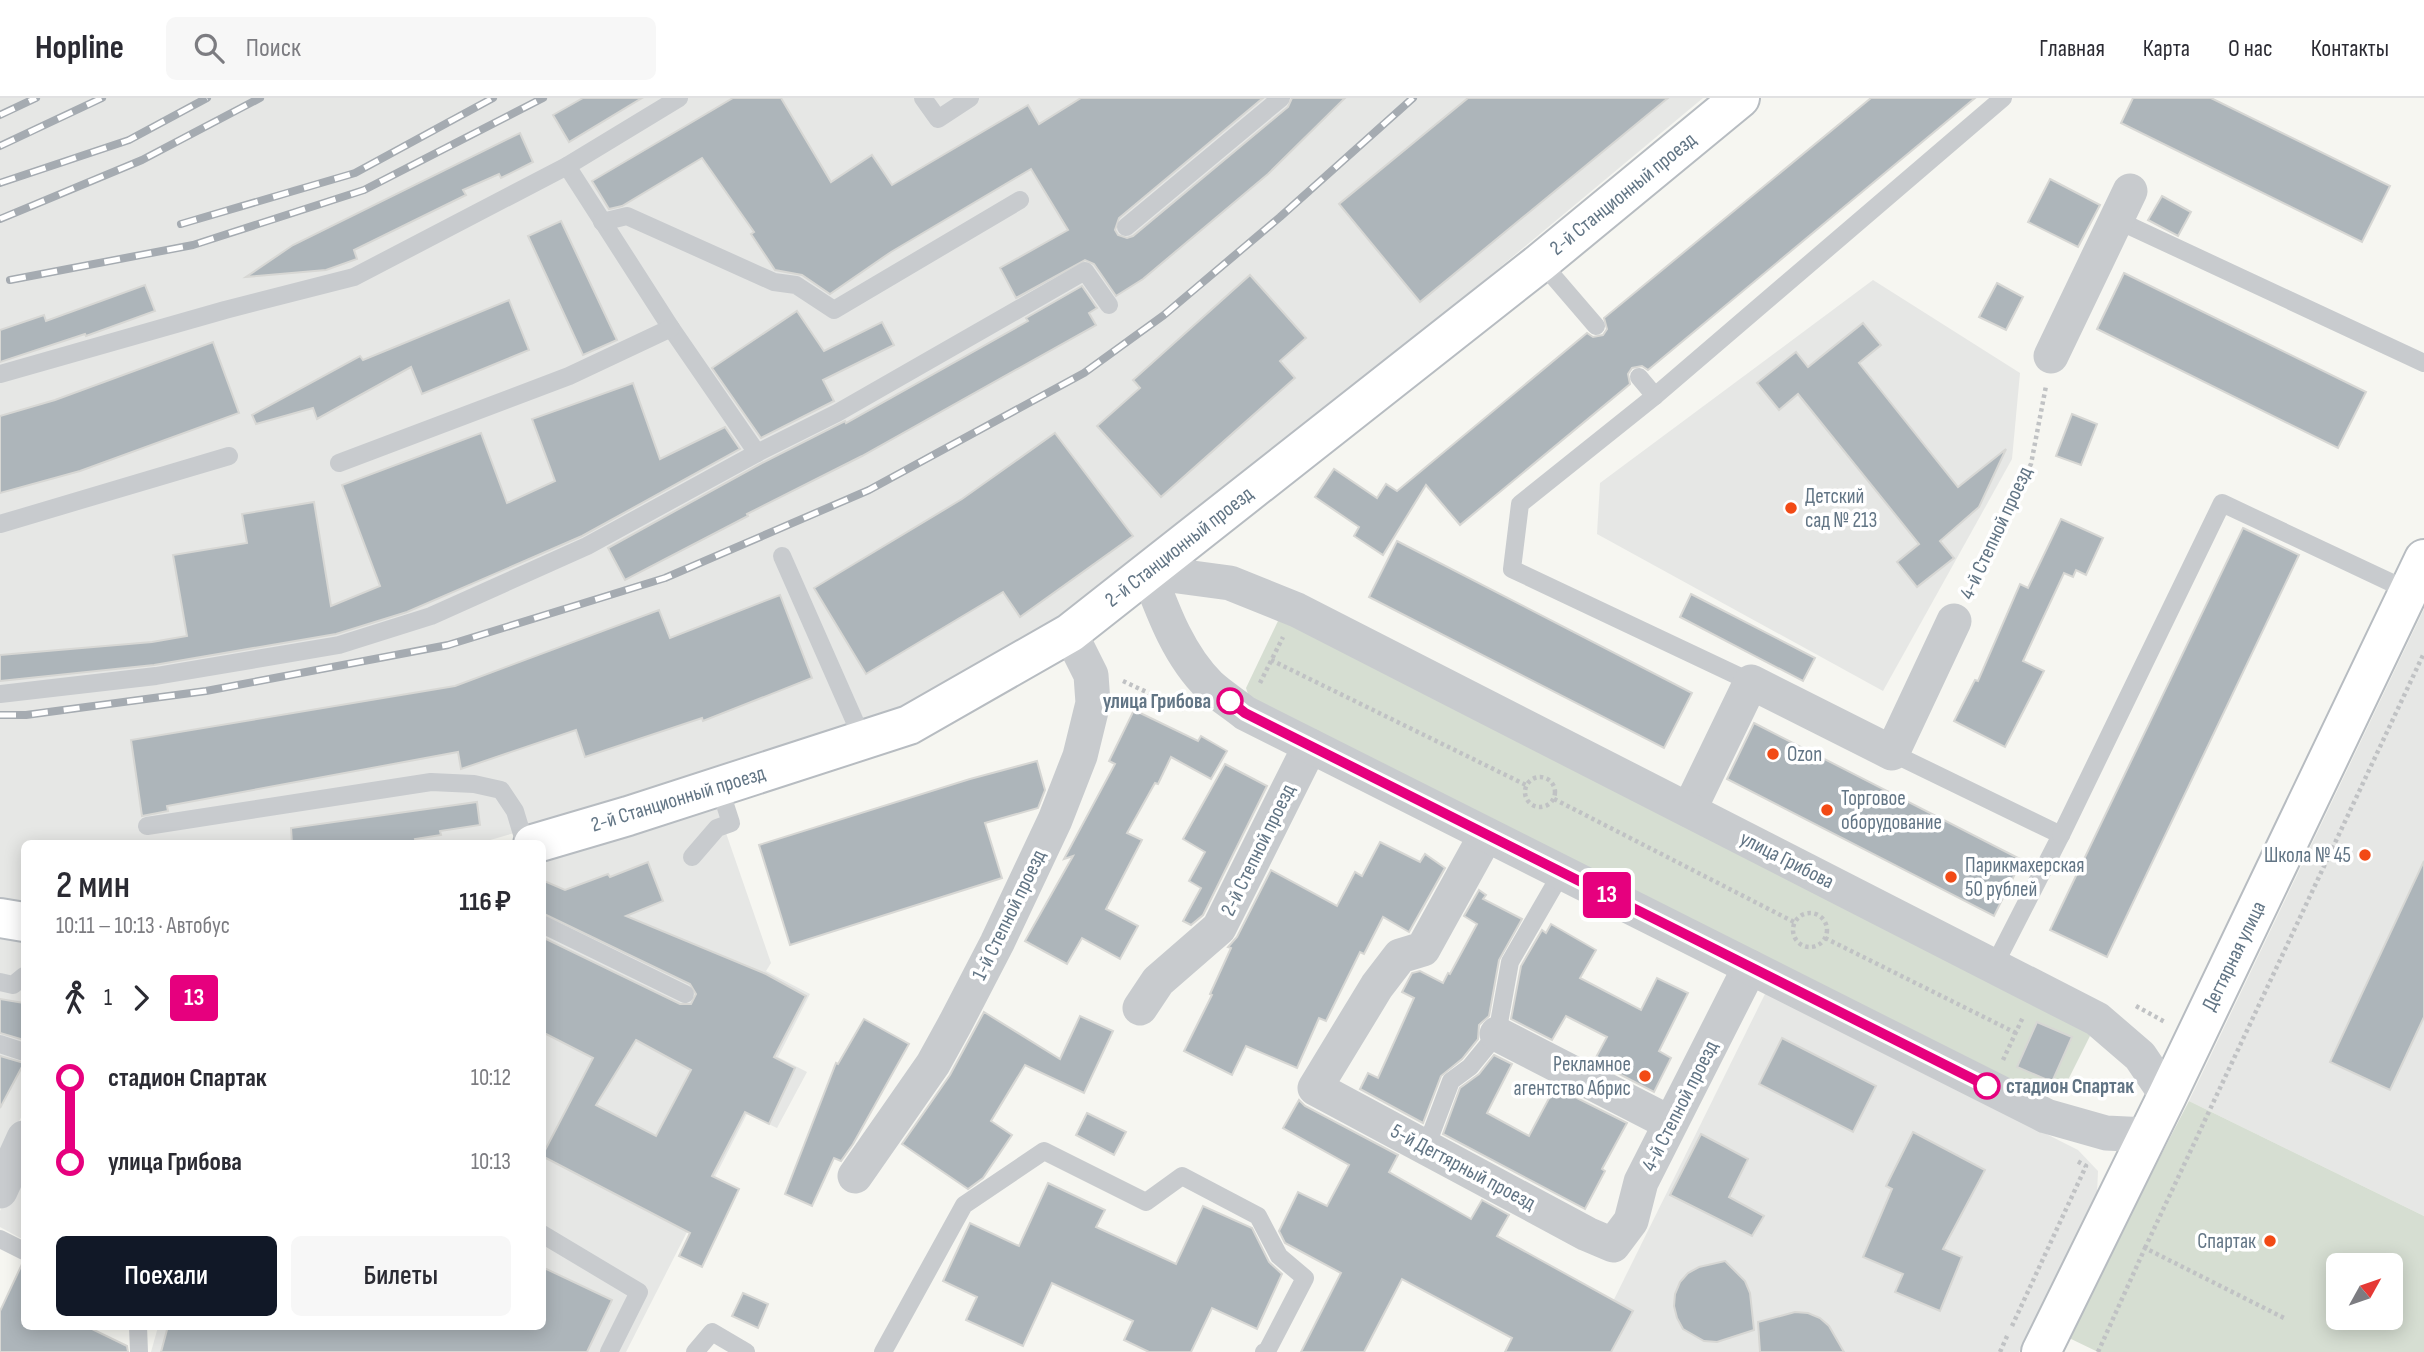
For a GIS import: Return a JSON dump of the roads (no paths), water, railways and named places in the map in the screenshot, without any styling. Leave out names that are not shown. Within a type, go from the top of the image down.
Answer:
[{"type":"main road","name":"2-й Станционный проезд","points":[[546,840],[909,725],[1070,633],[1541,262],[1740,98]]},
{"type":"main road","name":"Дегтярная улица","points":[[2041,1352],[2167,1096],[2416,575]]},
{"type":"main road","points":[[0,918],[21,922]]},
{"type":"street","points":[[2051,356],[2124,206]]},
{"type":"street","points":[[1148,572],[1163,613],[1184,653],[1210,686],[1245,713],[2046,1116],[2106,1133],[2147,1136]]},
{"type":"street","name":"улица Грибова","points":[[1148,572],[1230,583],[1297,610],[1994,966],[2097,1019],[2140,1056],[2167,1096]]},
{"type":"street","name":"4-й Степной проезд","points":[[1892,753],[1954,621]]},
{"type":"street","name":"1-й Степной проезд","points":[[855,1176],[933,1064],[955,1024],[1032,869],[1080,756],[1093,703],[1091,675],[1070,633]]},
{"type":"street","points":[[1689,810],[1751,682],[1892,753]]},
{"type":"street","name":"2-й Степной проезд","points":[[1140,1008],[1158,981],[1219,928],[1310,746]]},
{"type":"street","name":"5-й Дегтярный проезд","points":[[1486,835],[1423,949],[1400,956],[1377,986],[1315,1088],[1587,1234],[1613,1245]]},
{"type":"street","name":"4-й Степной проезд","points":[[1613,1245],[1631,1221],[1641,1182],[1750,967]]},
{"type":"street","points":[[1497,1034],[1670,1123]]},
{"type":"street","points":[[0,1191],[14,1144]]},
{"type":"lane","points":[[0,374],[354,276],[568,166],[679,98]]},
{"type":"lane","points":[[923,98],[939,119],[970,98]]},
{"type":"lane","points":[[1126,227],[1281,98]]},
{"type":"lane","points":[[1751,682],[1512,569],[1520,505],[1655,396],[2003,98]]},
{"type":"lane","points":[[568,166],[671,328],[757,453]]},
{"type":"lane","points":[[602,222],[627,216],[774,282],[796,285],[834,310],[1020,200]]},
{"type":"lane","points":[[2124,206],[2424,363]]},
{"type":"lane","points":[[1541,262],[1596,326]]},
{"type":"lane","points":[[0,694],[156,676],[339,645],[431,616],[587,546],[757,453],[838,413],[1085,271],[1108,305]]},
{"type":"lane","points":[[339,463],[569,376],[671,328]]},
{"type":"lane","points":[[1639,377],[1655,396]]},
{"type":"lane","points":[[0,524],[229,456]]},
{"type":"lane","points":[[1994,966],[2061,835],[2222,503],[2416,575]]},
{"type":"lane","points":[[782,556],[863,740]]},
{"type":"lane","points":[[1892,753],[2061,835]]},
{"type":"lane","points":[[148,825],[431,782],[474,784],[501,790],[515,811],[523,840]]},
{"type":"lane","points":[[692,857],[717,828],[731,823],[719,786]]},
{"type":"lane","points":[[1426,1147],[1451,1081],[1470,1068],[1497,1034],[1510,962],[1562,872]]},
{"type":"lane","points":[[546,925],[685,995]]},
{"type":"lane","points":[[0,982],[13,985],[21,978]]},
{"type":"lane","points":[[0,1044],[21,1051]]},
{"type":"lane","points":[[883,1352],[964,1205],[1044,1151],[1146,1202],[1182,1175],[1258,1216],[1279,1256],[1305,1278],[1267,1351],[1264,1352]]},
{"type":"lane","points":[[546,1236],[639,1292],[609,1352]]},
{"type":"lane","points":[[0,1239],[21,1250]]},
{"type":"lane","points":[[138,1330],[139,1352]]},
{"type":"lane","points":[[695,1352],[712,1332],[746,1352]]},
{"type":"railway","points":[[0,115],[36,98]]},
{"type":"railway","points":[[0,146],[102,98]]},
{"type":"railway","points":[[0,183],[129,140],[207,98]]},
{"type":"railway","points":[[0,219],[142,160],[260,98]]},
{"type":"railway","points":[[181,224],[355,173],[493,98]]},
{"type":"railway","points":[[10,280],[193,245],[364,190],[543,98]]},
{"type":"railway","points":[[0,715],[26,715],[206,691],[448,645],[665,578],[869,490],[1084,373],[1164,315],[1280,217],[1413,98]]},
{"type":"place","name":"Детский сад № 213","points":[[1791,508]]},
{"type":"place","name":"улица Грибова","points":[[1230,701]]},
{"type":"place","name":"Ozon","points":[[1773,754]]},
{"type":"place","name":"Торговое оборудование","points":[[1827,810]]},
{"type":"place","name":"Школа № 45","points":[[2365,855]]},
{"type":"place","name":"Парикмахерская 50 рублей","points":[[1951,877]]},
{"type":"place","name":"Рекламное агентство Абрис","points":[[1645,1076]]},
{"type":"place","name":"стадион Спартак","points":[[1987,1086]]},
{"type":"place","name":"Спартак","points":[[2270,1241]]}]
